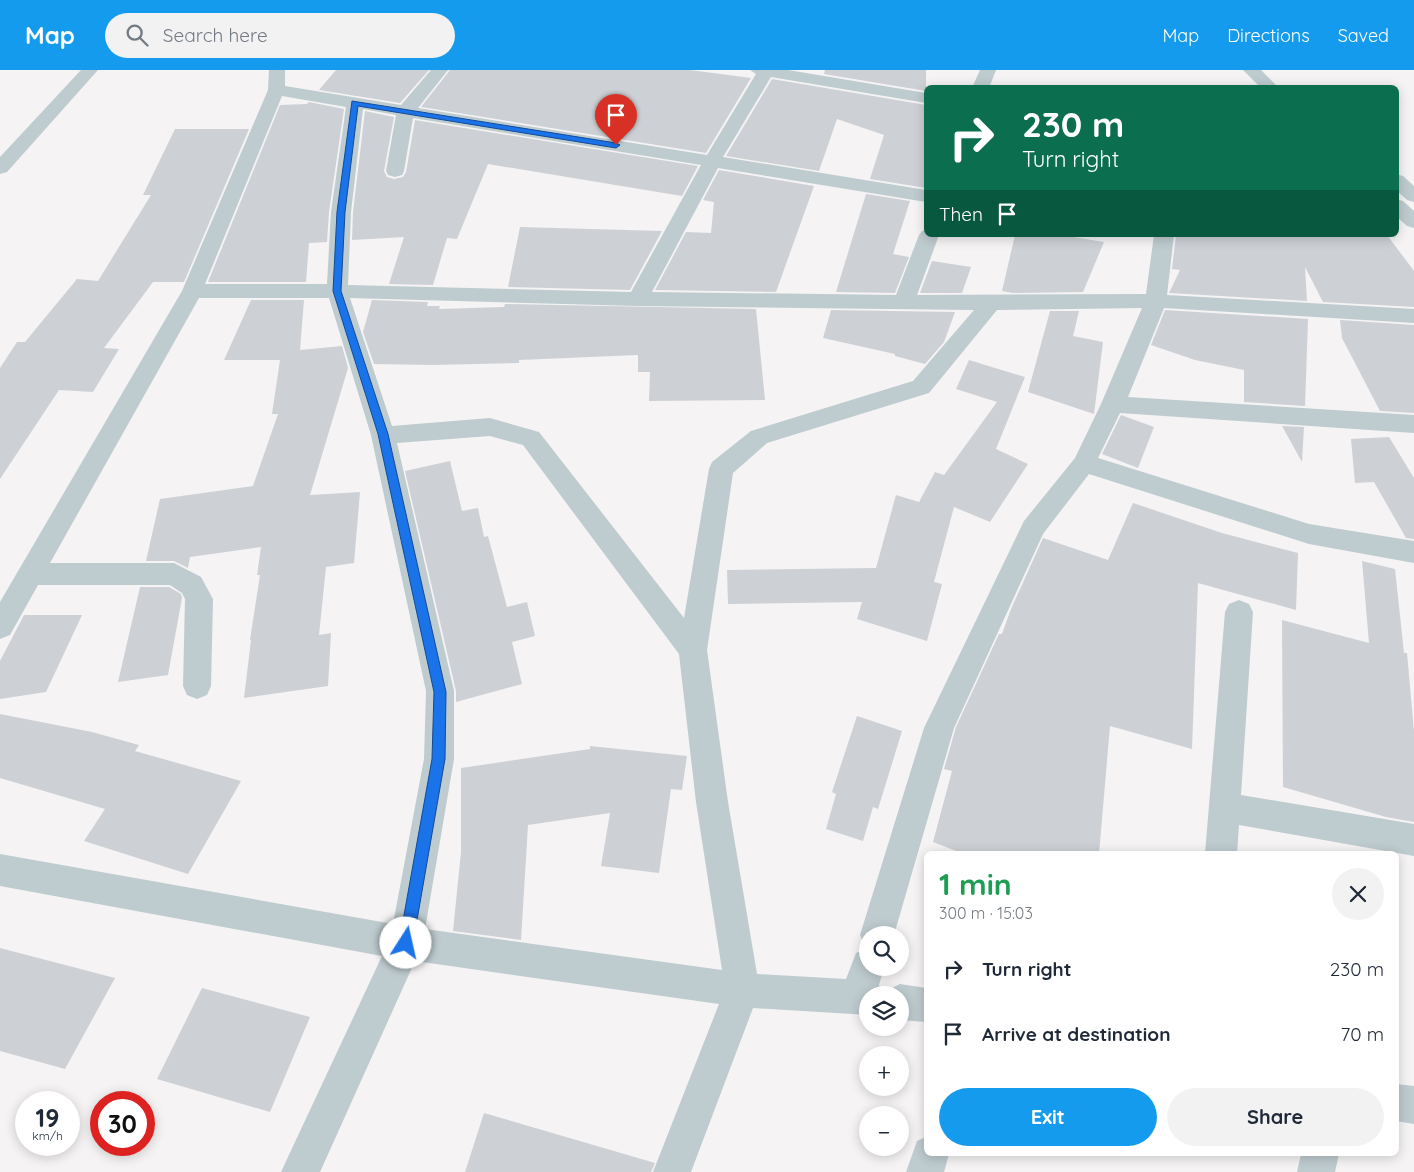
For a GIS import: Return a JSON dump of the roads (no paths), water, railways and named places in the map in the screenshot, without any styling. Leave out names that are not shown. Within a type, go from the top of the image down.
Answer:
[{"type":"street","points":[[0,168],[90,70]]},
{"type":"street","points":[[395,171],[405,112],[440,70]]},
{"type":"street","points":[[638,299],[763,70],[924,98]]},
{"type":"street","points":[[981,85],[988,70]]},
{"type":"street","points":[[1251,70],[1278,85]]},
{"type":"street","points":[[1272,70],[1278,85]]},
{"type":"street","points":[[0,627],[192,291],[273,75],[354,103],[924,196]]},
{"type":"street","points":[[300,1172],[406,943],[439,759],[440,692],[383,434],[337,291],[341,212],[354,103]]},
{"type":"street","points":[[1399,183],[1414,196]]},
{"type":"street","points":[[1399,209],[1414,222]]},
{"type":"street","points":[[904,302],[928,237]]},
{"type":"street","points":[[879,926],[939,728],[1033,528],[1084,463],[1113,404],[1156,301],[1164,237]]},
{"type":"street","points":[[192,291],[337,291],[638,299],[991,303],[1156,301],[1414,316]]},
{"type":"street","points":[[672,1172],[742,990],[712,802],[693,650],[721,469],[759,437],[921,387],[991,303]]},
{"type":"street","points":[[1113,404],[1414,424]]},
{"type":"street","points":[[383,434],[490,427],[531,438],[693,650]]},
{"type":"street","points":[[1084,463],[1309,534],[1414,552]]},
{"type":"street","points":[[29,574],[174,574],[192,585],[199,599],[196,686]]},
{"type":"street","points":[[1221,851],[1239,612]]},
{"type":"street","points":[[1224,807],[1414,840]]},
{"type":"street","points":[[0,870],[406,943],[742,990],[859,987]]},
{"type":"street","points":[[909,1003],[924,1005]]},
{"type":"street","points":[[1399,1102],[1414,1105]]},
{"type":"street","points":[[925,1172],[929,1156]]},
{"type":"street","points":[[1316,1172],[1320,1156]]}]
